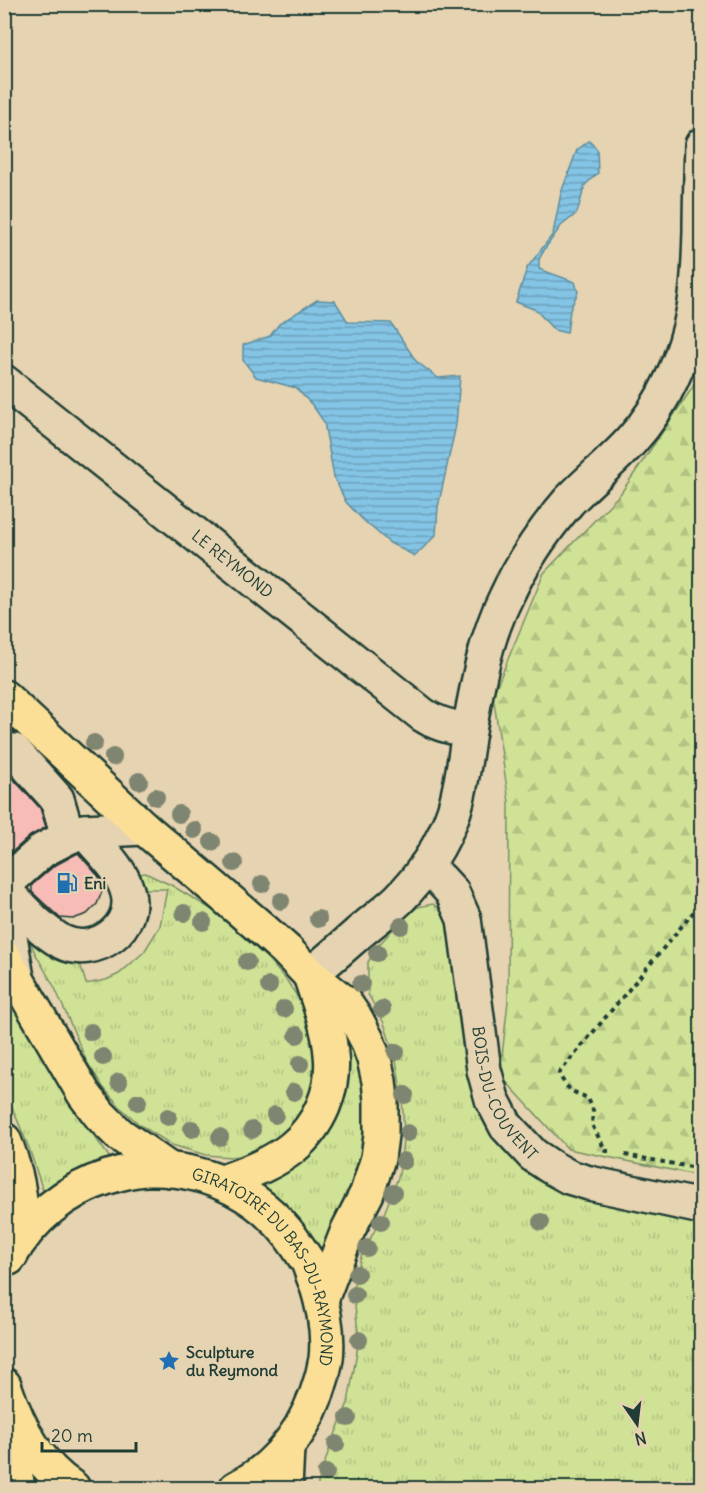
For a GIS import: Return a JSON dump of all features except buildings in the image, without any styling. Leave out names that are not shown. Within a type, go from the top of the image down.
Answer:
[{"type":"main road","points":[[4,697],[144,828],[268,934],[310,975],[345,1003],[356,1019],[374,1059],[381,1100],[381,1135],[378,1158],[368,1193],[348,1230],[321,1300]]},
{"type":"main road","points":[[11,968],[84,1094],[100,1115],[119,1134],[170,1170]]},
{"type":"main road","points":[[222,1182],[271,1161],[291,1148],[309,1131],[325,1102],[332,1071],[332,1054],[326,1025],[310,975]]},
{"type":"main road","points":[[4,1140],[17,1181],[21,1210],[18,1232],[8,1262]]},
{"type":"main road","name":"GIRATOIRE DU BAS-DU-RAYMOND","points":[[8,1262],[26,1232],[50,1208],[70,1193],[89,1183],[128,1171],[170,1170],[197,1174],[222,1182],[257,1202],[278,1220],[308,1262],[325,1316],[326,1360],[322,1378],[308,1414],[287,1448],[265,1469],[247,1483],[236,1488]]},
{"type":"main road","points":[[4,1385],[17,1419],[33,1447],[50,1468],[73,1488]]},
{"type":"main road","points":[[4,1434],[13,1459],[18,1488]]},
{"type":"main road","points":[[285,1488],[287,1448]]},
{"type":"street","points":[[310,975],[397,901],[426,866],[442,839],[461,786],[478,682],[488,643],[505,599],[538,541],[564,507],[632,440],[654,412],[672,377],[686,344],[694,308],[699,268],[702,145]]},
{"type":"street","name":"LE REYMOND","points":[[4,382],[423,716],[433,722],[469,731]]},
{"type":"street","points":[[4,750],[14,751],[57,799],[76,834],[114,866],[123,878],[128,892],[127,918],[110,938],[98,945],[79,946],[64,943],[39,926],[4,888],[43,850],[76,834],[144,828]]},
{"type":"street","name":"BOIS-DU-COUVENT","points":[[426,866],[452,892],[464,918],[484,1070],[492,1099],[507,1126],[533,1155],[569,1177],[702,1207]]},
{"type":"street","points":[[4,901],[11,968]]},
{"type":"path","points":[[702,902],[559,1073],[564,1085],[588,1098],[593,1110],[592,1125],[606,1151],[702,1169]]},
{"type":"green space","points":[[701,375],[701,1176],[568,1149],[500,1075],[508,1001],[509,802],[493,695],[544,573],[621,493]]},
{"type":"green space","points":[[145,873],[171,885],[216,912],[267,958],[287,981],[311,1020],[319,1061],[316,1098],[293,1132],[254,1154],[230,1157],[206,1155],[172,1145],[140,1125],[121,1108],[103,1087],[87,1062],[55,988],[35,953],[27,933],[63,962],[80,963],[86,984],[106,980],[119,974],[144,952],[160,926],[167,889],[146,889],[139,874]]},
{"type":"green space","points":[[433,904],[455,921],[481,1114],[538,1180],[591,1193],[701,1212],[701,1488],[318,1488],[330,1447],[348,1403],[359,1340],[353,1289],[362,1253],[384,1214],[399,1175],[404,1132],[402,1097],[396,1060],[384,1023],[368,994],[368,962],[378,946],[401,920],[418,907]]},
{"type":"green space","points":[[4,992],[61,1089],[112,1161],[45,1197],[29,1148],[5,1090]]},
{"type":"green space","points":[[339,1017],[361,1049],[372,1144],[322,1253],[286,1203],[259,1184],[284,1175],[307,1158],[331,1128],[343,1102],[347,1065]]},
{"type":"water","points":[[589,141],[597,149],[598,173],[585,185],[577,213],[561,226],[539,259],[539,269],[575,282],[578,292],[570,310],[567,333],[554,330],[536,310],[516,302],[527,268],[553,234],[561,193],[577,150]]},
{"type":"water","points":[[317,300],[335,301],[348,322],[391,323],[416,361],[438,378],[460,376],[456,425],[438,507],[436,535],[415,556],[390,543],[346,502],[334,477],[324,422],[313,406],[296,388],[256,377],[243,360],[243,345],[270,336],[279,324]]},
{"type":"place","name":"Eni","points":[[67,883]]},
{"type":"place","name":"Sculpture du Reymond","points":[[169,1361]]}]
